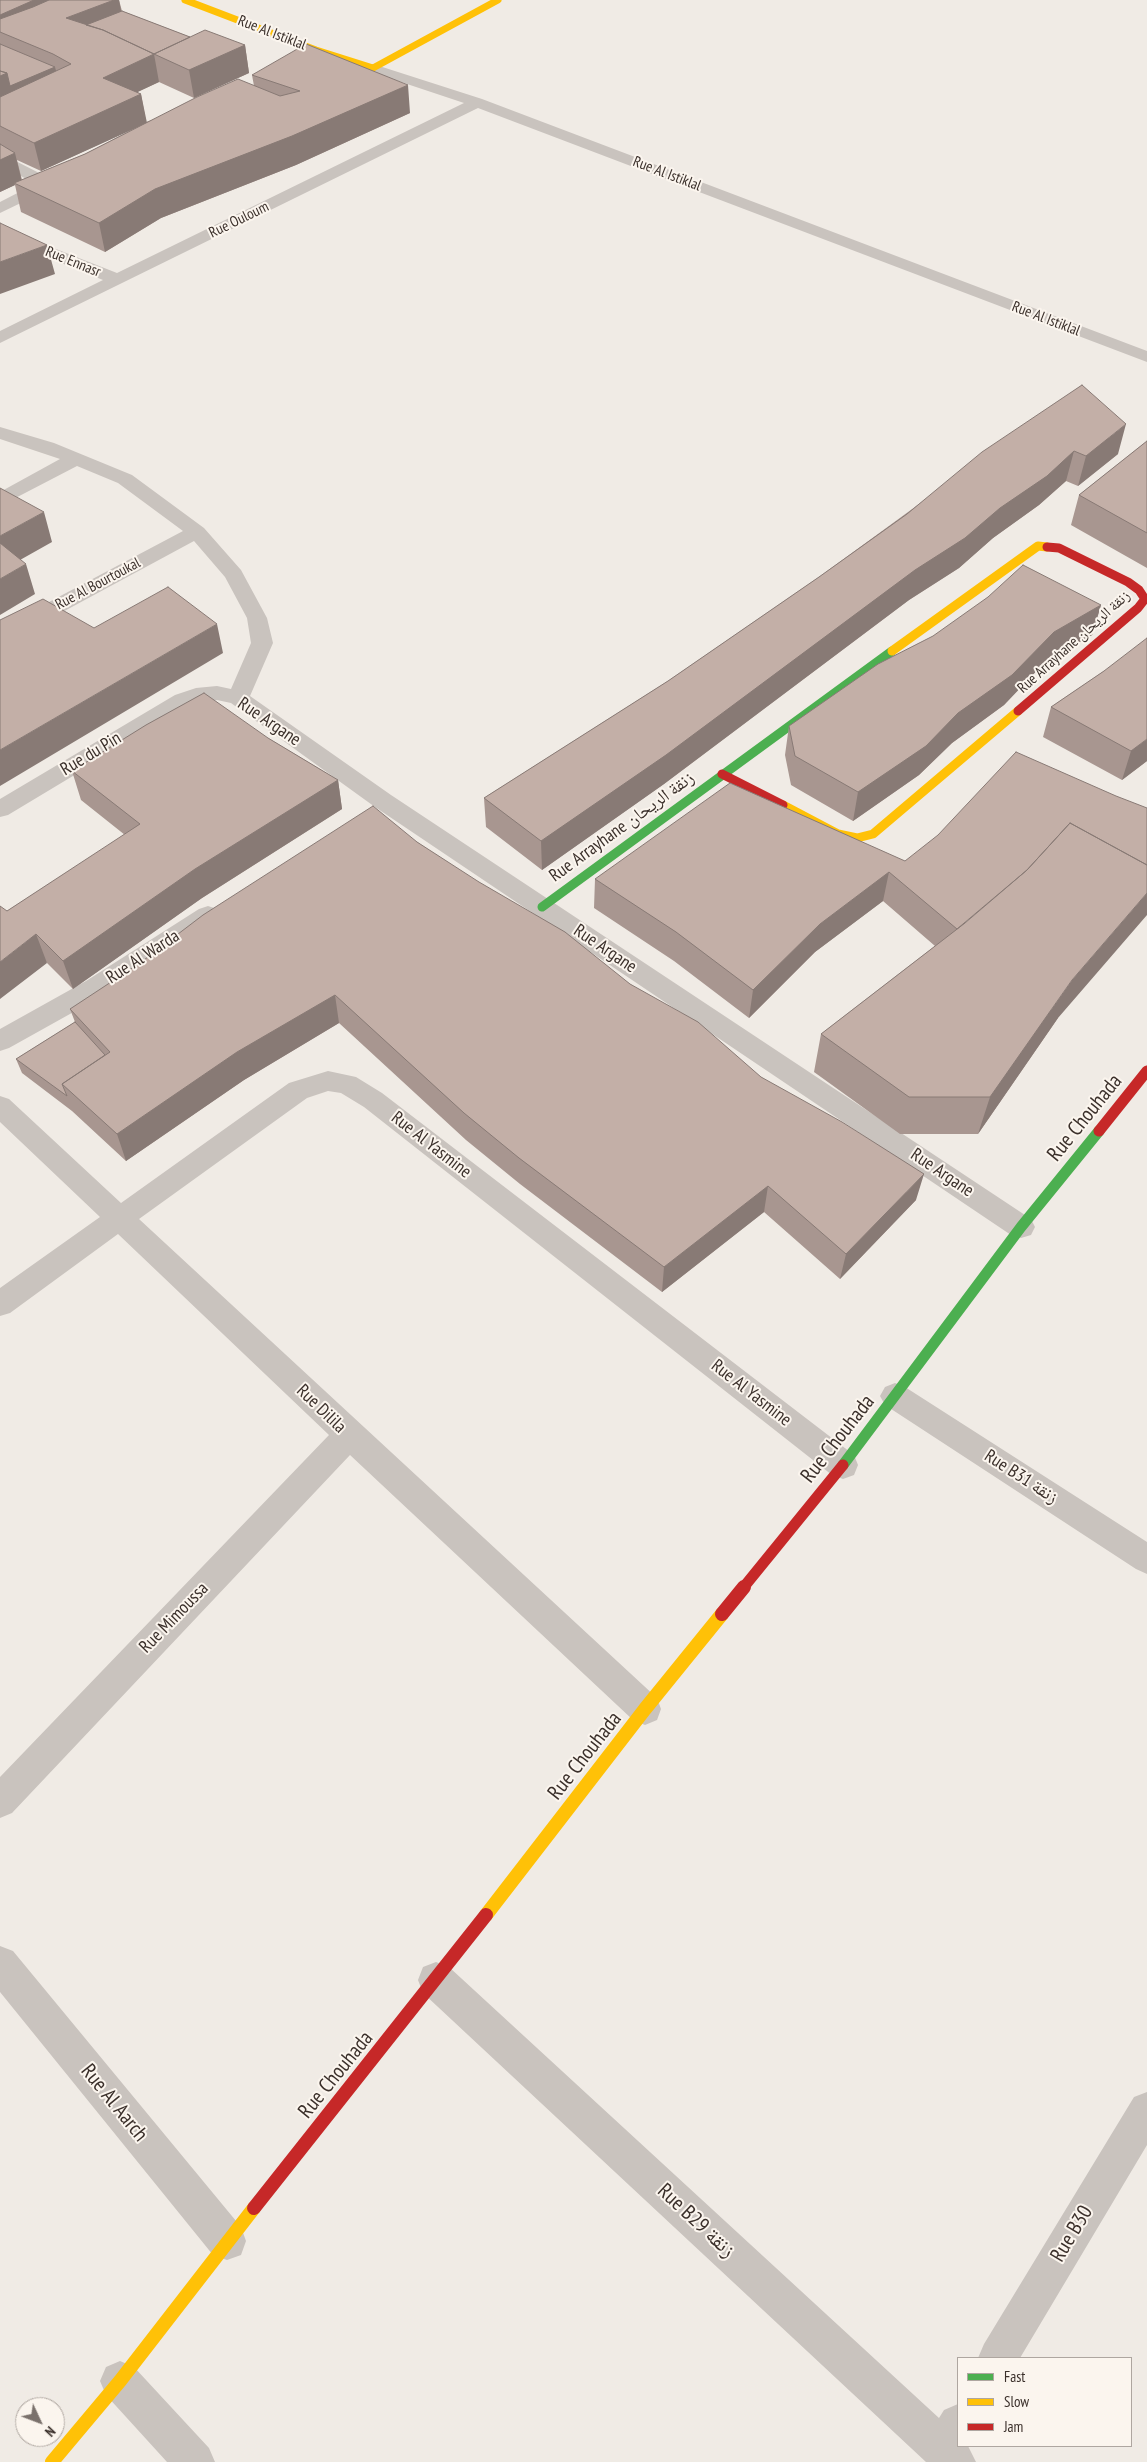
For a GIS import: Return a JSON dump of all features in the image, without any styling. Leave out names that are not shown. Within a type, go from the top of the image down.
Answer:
[{"type":"street","name":"Rue Al Istiklal","points":[[185,0],[316,50],[477,102],[1147,357]]},
{"type":"street","points":[[374,68],[498,0]]},
{"type":"street","points":[[298,59],[316,50]]},
{"type":"street","name":"Rue Ouloum","points":[[0,338],[477,102]]},
{"type":"street","points":[[0,158],[48,184]]},
{"type":"street","points":[[0,208],[65,175]]},
{"type":"street","name":"Rue Ennasr","points":[[0,232],[118,280]]},
{"type":"street","points":[[0,433],[75,459],[125,479],[197,532],[234,574],[257,618],[262,643],[238,698]]},
{"type":"street","points":[[0,500],[75,459]]},
{"type":"street","name":"Rue Al Bourtoukal","points":[[0,637],[197,532]]},
{"type":"street","name":"Rue Arrayhane زنقة الريحان","points":[[542,907],[722,774],[1038,546],[1060,548],[1128,582],[1139,590],[1145,599],[1123,621],[873,834],[857,838],[838,834],[722,774]]},
{"type":"street","name":"Rue Argane","points":[[183,700],[196,695],[217,693],[238,698],[375,807],[542,907],[1021,1227]]},
{"type":"street","name":"Rue du Pin","points":[[0,809],[183,700]]},
{"type":"street","name":"Rue Al Warda","points":[[0,1041],[95,988],[227,903]]},
{"type":"street","name":"Rue Chouhada","points":[[52,2462],[120,2381],[227,2241],[436,1980],[645,1709],[843,1464],[1021,1227],[1147,1072]]},
{"type":"street","name":"Rue Al Yasmine","points":[[0,1304],[121,1219],[298,1090],[328,1082],[347,1084],[381,1106],[843,1464]]},
{"type":"street","name":"Rue Dilila","points":[[0,1106],[349,1435],[645,1709]]},
{"type":"street","name":"Rue B31 زنقة","points":[[895,1396],[1147,1559]]},
{"type":"street","name":"Rue Mimoussa","points":[[0,1801],[349,1435]]},
{"type":"street","name":"Rue Al Aarch","points":[[0,1964],[227,2241]]},
{"type":"street","name":"Rue B29 زنقة","points":[[436,1980],[952,2445]]},
{"type":"street","name":"Rue B30","points":[[999,2357],[1147,2110]]},
{"type":"street","points":[[120,2381],[195,2462]]},
{"type":"building","points":[[0,0],[34,0],[0,15]]},
{"type":"building","points":[[49,0],[114,0],[66,18],[103,30],[154,54],[103,78],[141,94],[34,143],[0,126],[0,97],[71,64],[53,54],[0,32],[0,19]]},
{"type":"building","points":[[122,11],[190,37],[154,54],[103,30],[86,25]]},
{"type":"building","points":[[205,30],[245,45],[189,70],[154,54]]},
{"type":"building","points":[[0,44],[55,67],[10,86],[7,73],[0,71]]},
{"type":"building","points":[[306,44],[408,85],[292,136],[155,189],[99,223],[14,183],[85,154],[197,97],[238,79],[280,96],[300,91],[252,75]]},
{"type":"building","points":[[0,71],[7,73],[0,76]]},
{"type":"building","points":[[0,144],[15,153],[0,160]]},
{"type":"building","points":[[0,223],[47,245],[0,262]]},
{"type":"building","points":[[1082,385],[1126,424],[1086,456],[1074,451],[1047,476],[1000,508],[965,538],[915,570],[666,755],[541,841],[484,798],[668,681],[819,577],[907,514],[982,452]]},
{"type":"building","points":[[1147,441],[1147,533],[1079,495]]},
{"type":"building","points":[[0,488],[44,512],[0,536]]},
{"type":"building","points":[[0,543],[26,564],[0,579]]},
{"type":"building","points":[[1023,565],[1101,605],[1054,632],[1012,675],[958,713],[926,746],[858,792],[795,756],[789,726],[878,664],[933,636],[988,597]]},
{"type":"building","points":[[168,587],[217,624],[0,750],[0,620],[43,599],[94,628]]},
{"type":"building","points":[[1147,638],[1147,739],[1131,751],[1051,707],[1104,671]]},
{"type":"building","points":[[204,693],[268,738],[338,780],[195,869],[63,961],[36,934],[0,962],[0,906],[7,911],[140,824],[72,771],[146,725]]},
{"type":"building","points":[[1016,752],[1147,808],[1147,865],[1070,823],[1027,870],[957,929],[889,872],[820,924],[753,990],[676,932],[595,879],[730,783],[905,861],[938,835]]},
{"type":"building","points":[[373,806],[417,842],[479,882],[565,932],[630,984],[698,1022],[761,1077],[842,1122],[924,1174],[846,1254],[768,1186],[664,1267],[519,1158],[464,1113],[335,995],[237,1052],[117,1134],[62,1084],[110,1052],[70,1009],[140,963],[203,915]]},
{"type":"building","points":[[1070,823],[1147,865],[1147,893],[1072,980],[990,1097],[909,1097],[821,1034],[965,923],[1027,870]]},
{"type":"building","points":[[75,1022],[105,1055],[62,1084],[67,1096],[16,1059]]},
{"type":"traffic: fast","points":[[542,907],[892,651]]},
{"type":"traffic: fast","points":[[843,1465],[1021,1227],[1099,1131]]},
{"type":"traffic: slow","points":[[185,0],[316,50],[373,68],[498,0]]},
{"type":"traffic: slow","points":[[892,651],[1038,546],[1047,547]]},
{"type":"traffic: slow","points":[[783,805],[838,834],[857,838],[873,834],[1018,711]]},
{"type":"traffic: slow","points":[[486,1915],[645,1709],[722,1614]]},
{"type":"traffic: slow","points":[[52,2462],[120,2381],[254,2208]]},
{"type":"traffic: jam","points":[[1018,711],[1138,608],[1145,599],[1139,590],[1128,582],[1059,548],[1047,547]]},
{"type":"traffic: jam","points":[[722,774],[783,805]]},
{"type":"traffic: jam","points":[[1099,1131],[1147,1071]]},
{"type":"traffic: jam","points":[[722,1614],[843,1465]]},
{"type":"traffic: jam","points":[[254,2208],[486,1915]]}]
